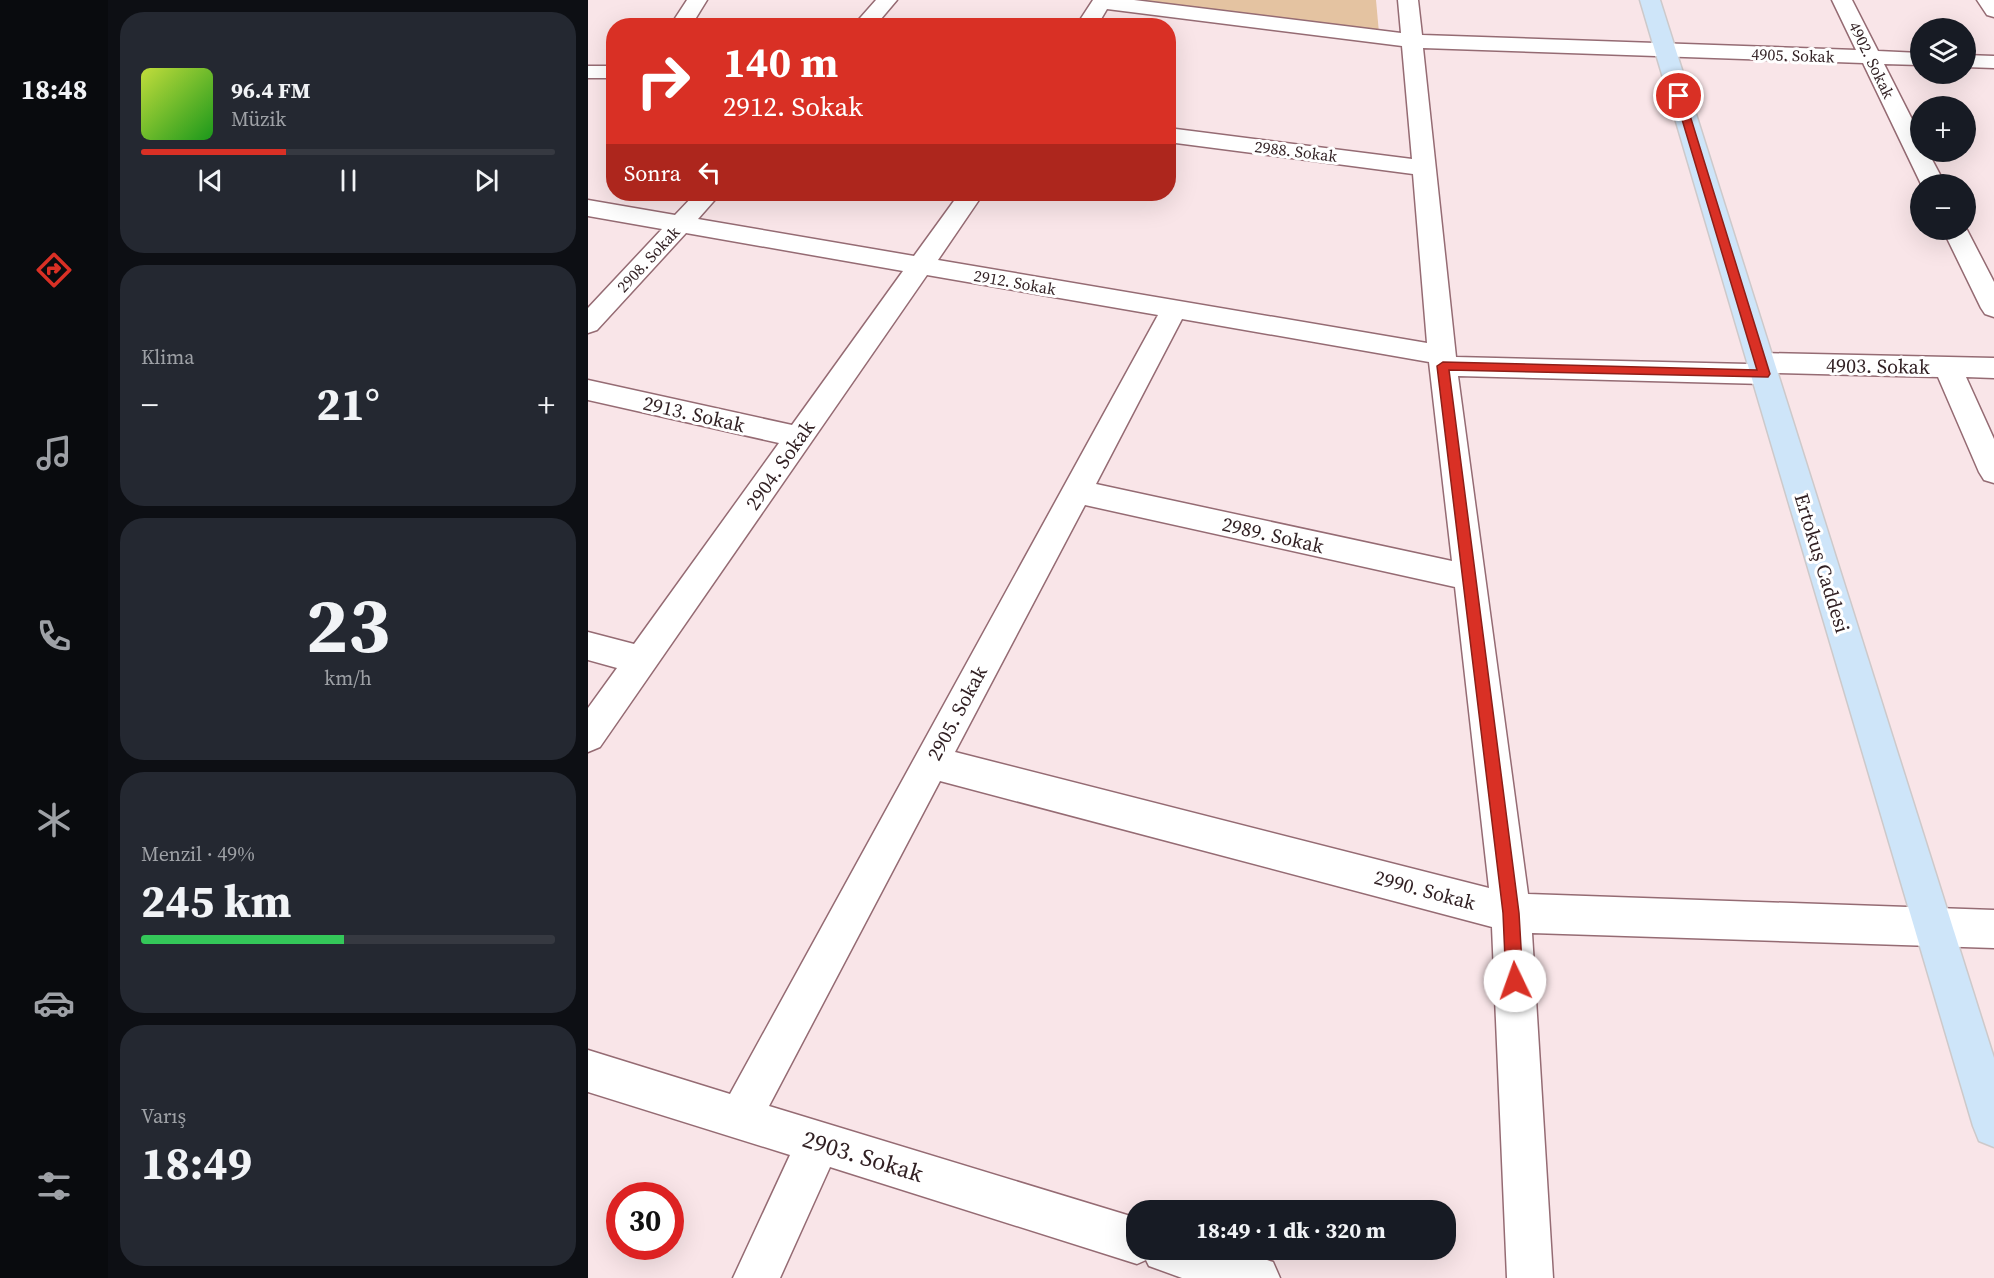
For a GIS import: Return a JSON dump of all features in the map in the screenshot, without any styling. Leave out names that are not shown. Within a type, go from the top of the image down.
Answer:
[{"type":"main road","name":"Ertokuş Caddesi","points":[[1650,0],[1994,1126]]},
{"type":"street","points":[[685,18],[697,0]]},
{"type":"street","points":[[871,18],[887,0]]},
{"type":"street","points":[[1408,0],[1443,360],[1511,913],[1530,1278]]},
{"type":"street","name":"4902. Sokak","points":[[1842,0],[1928,174]]},
{"type":"street","points":[[1987,0],[1994,11]]},
{"type":"street","points":[[1091,18],[1102,1]]},
{"type":"street","name":"4905. Sokak","points":[[1102,1],[1412,41],[1910,59]]},
{"type":"street","points":[[1976,61],[1994,62]]},
{"type":"street","points":[[588,72],[606,72]]},
{"type":"street","name":"2988. Sokak","points":[[1176,136],[1424,168]]},
{"type":"street","name":"2908. Sokak","points":[[588,324],[701,201]]},
{"type":"street","name":"2904. Sokak","points":[[588,736],[966,201]]},
{"type":"street","name":"2912. Sokak","points":[[588,208],[1174,309],[1443,360],[1763,369]]},
{"type":"street","points":[[1960,240],[1994,308]]},
{"type":"street","name":"2905. Sokak","points":[[740,1118],[1174,309]]},
{"type":"street","points":[[1948,367],[1994,472]]},
{"type":"street","name":"4903. Sokak","points":[[1763,369],[1994,368]]},
{"type":"street","name":"2913. Sokak","points":[[588,390],[800,438]]},
{"type":"street","name":"2989. Sokak","points":[[1076,491],[1470,578]]},
{"type":"street","points":[[588,646],[642,660]]},
{"type":"street","name":"2990. Sokak","points":[[931,762],[1511,913],[1994,929]]},
{"type":"street","name":"2903. Sokak","points":[[588,1071],[1126,1238]]},
{"type":"street","points":[[756,1278],[819,1142]]},
{"type":"street","points":[[1198,1260],[1257,1278]]},
{"type":"shaded area","points":[[1126,0],[1376,0],[1379,33]]},
{"type":"route","points":[[1515,981],[1511,913],[1443,366],[1764,374],[1679,96]]}]
